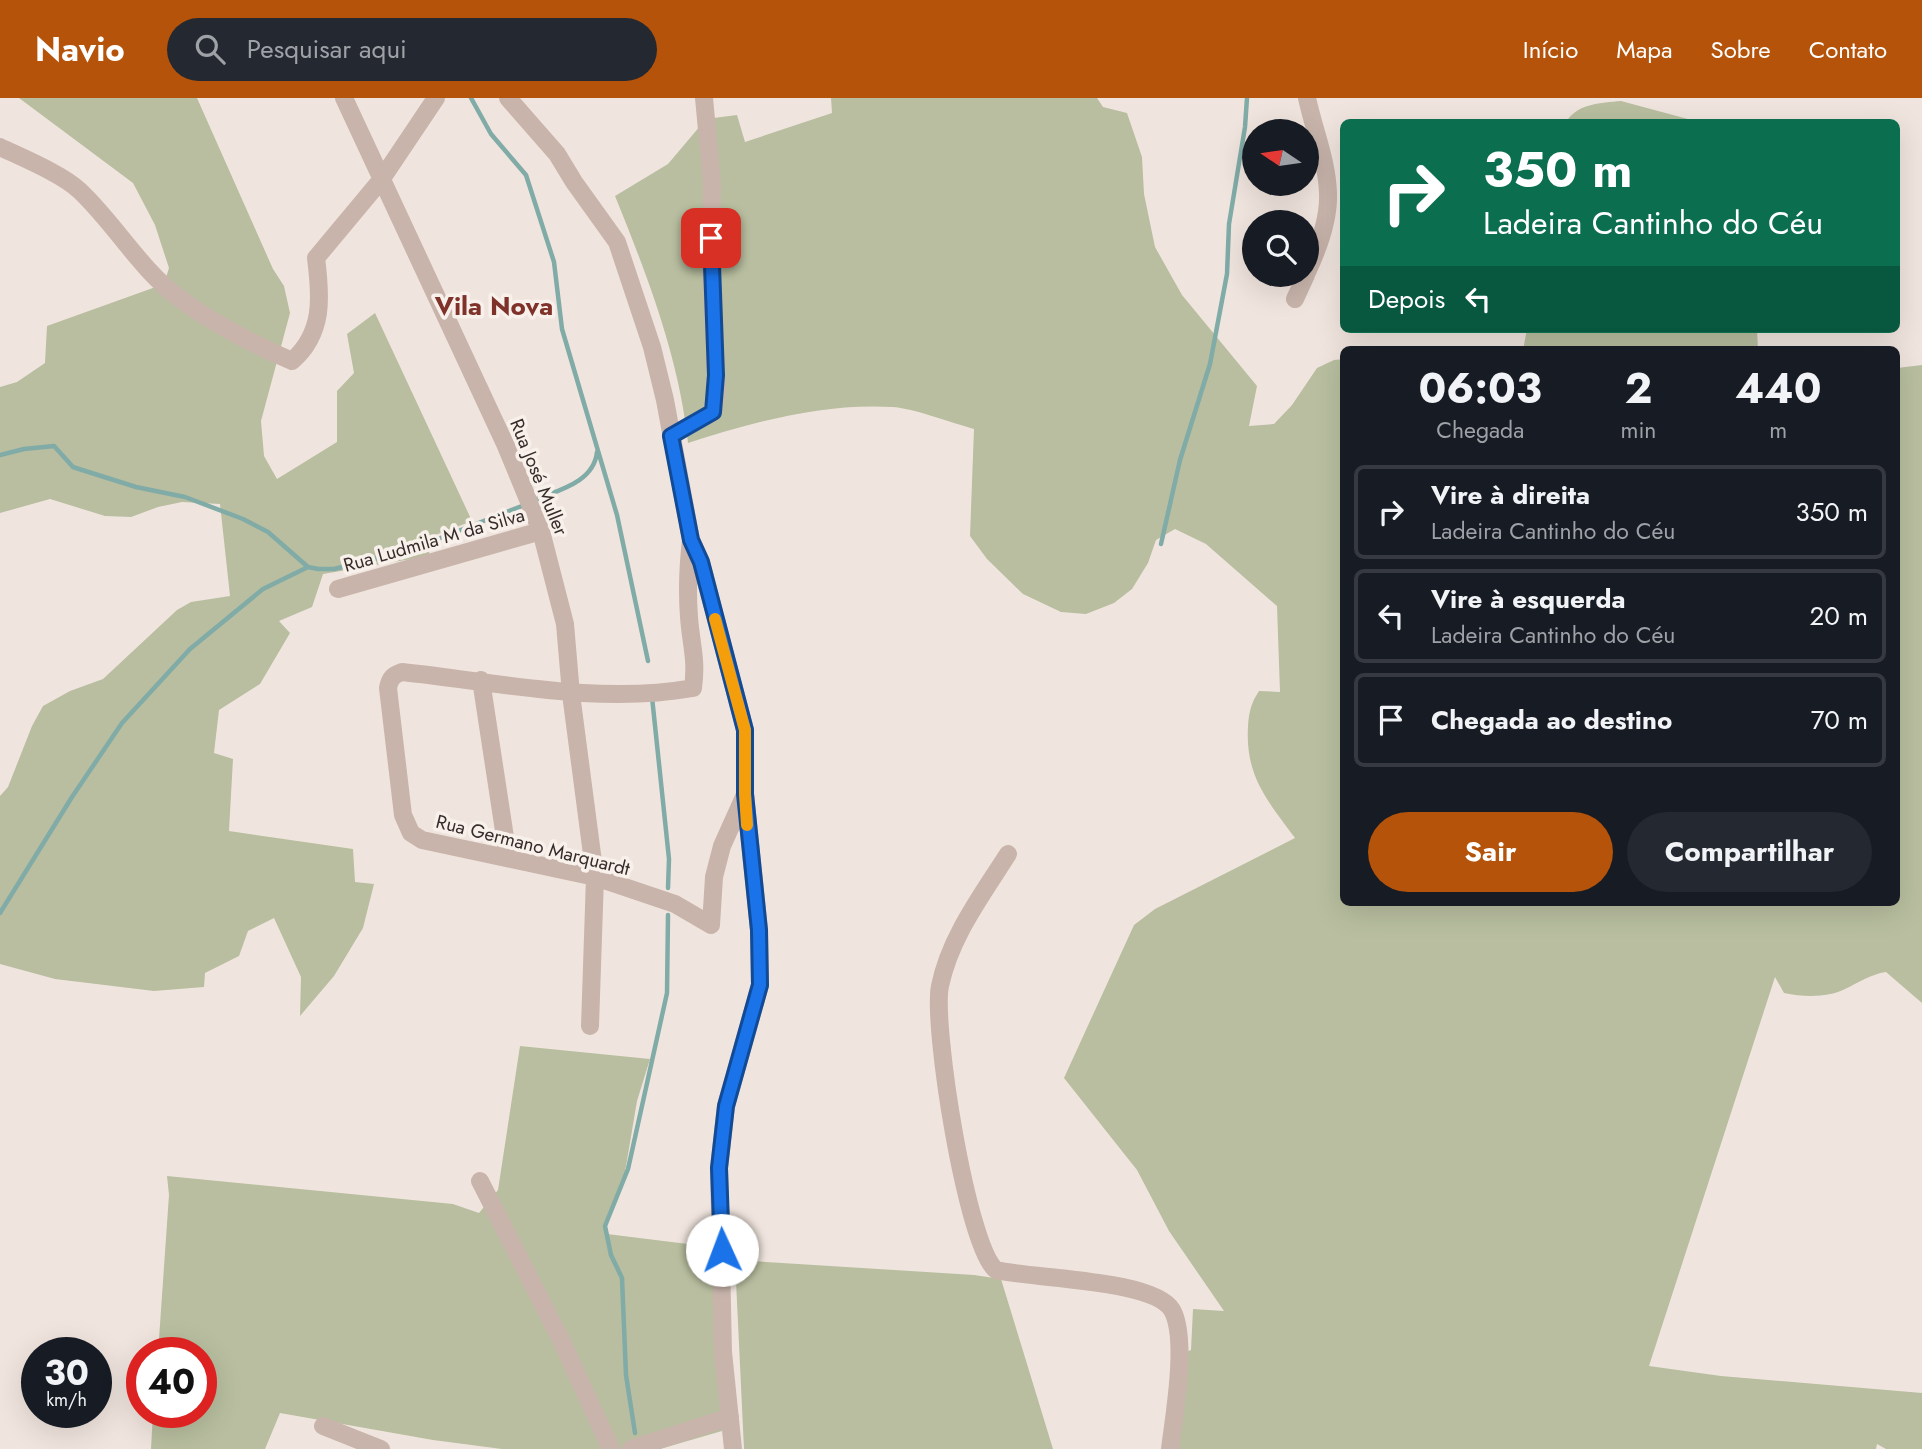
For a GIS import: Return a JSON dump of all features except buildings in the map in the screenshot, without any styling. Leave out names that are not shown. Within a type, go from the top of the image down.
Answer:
[{"type":"street","name":"Rua José Muller","points":[[344,98],[506,446],[541,531],[565,624],[571,694],[595,877],[590,1026]]},
{"type":"street","points":[[0,147],[79,189],[143,263],[178,298],[257,346],[292,361],[305,349],[317,322],[320,290],[316,258],[381,180],[436,98]]},
{"type":"street","points":[[508,98],[557,154],[617,242],[652,348],[691,540],[701,562],[745,730],[745,794],[759,930],[760,985],[726,1106],[719,1168],[723,1352],[733,1449]]},
{"type":"street","points":[[671,436],[713,412],[716,393],[711,265],[712,184],[704,98]]},
{"type":"street","points":[[1307,98],[1324,162],[1328,196],[1319,238]]},
{"type":"street","points":[[1295,299],[1301,287]]},
{"type":"street","name":"Rua Ludmila M da Silva","points":[[338,589],[541,531]]},
{"type":"street","points":[[508,857],[481,680],[571,694],[693,688],[696,664],[689,621],[687,572],[691,540]]},
{"type":"street","name":"Rua Germano Marquardt","points":[[481,680],[402,672],[390,680],[388,688],[403,815],[411,833],[422,839],[595,877],[675,904],[711,925],[714,877],[722,846],[745,794]]},
{"type":"street","points":[[1008,854],[967,919],[950,955],[940,986],[943,1056],[963,1182],[984,1253],[989,1265],[996,1270],[1121,1286],[1159,1298],[1171,1309],[1178,1339],[1180,1366],[1170,1449]]},
{"type":"street","points":[[480,1181],[563,1344],[611,1449]]},
{"type":"street","points":[[631,1449],[730,1418]]},
{"type":"street","points":[[323,1426],[381,1449]]},
{"type":"green space","points":[[19,98],[197,98],[273,269],[284,286],[290,313],[261,421],[264,456],[277,479],[337,442],[337,391],[354,373],[347,334],[375,313],[472,521],[430,537],[429,556],[323,574],[312,607],[279,621],[290,633],[260,684],[219,710],[214,753],[233,759],[229,831],[353,849],[355,882],[374,884],[363,928],[334,976],[300,1016],[301,977],[274,918],[248,931],[239,956],[205,973],[204,987],[154,991],[55,979],[0,964],[0,796],[8,787],[32,726],[43,706],[70,691],[103,679],[177,610],[191,602],[230,596],[220,504],[182,502],[131,517],[105,516],[50,499],[0,513],[0,387],[17,382],[45,363],[47,326],[164,284],[169,268],[155,225],[133,183]]},
{"type":"green space","points":[[831,98],[1097,98],[1103,107],[1127,113],[1142,157],[1144,194],[1155,247],[1182,295],[1257,386],[1249,426],[1274,424],[1292,405],[1317,368],[1340,359],[1340,906],[1900,906],[1900,368],[1922,365],[1922,1003],[1886,972],[1838,992],[1815,996],[1784,993],[1775,977],[1649,1366],[1721,1376],[1922,1393],[1922,1449],[1886,1449],[1877,1444],[1876,1449],[1164,1449],[1172,1358],[1191,1350],[1193,1309],[1224,1311],[1169,1231],[1137,1170],[1064,1078],[1134,925],[1155,909],[1295,838],[1260,786],[1250,759],[1248,744],[1249,716],[1256,695],[1259,691],[1280,692],[1277,606],[1206,544],[1175,529],[1156,540],[1148,563],[1132,589],[1114,603],[1086,614],[1061,612],[1023,594],[987,559],[970,536],[974,429],[921,413],[892,407],[814,411],[763,421],[688,443],[677,379],[660,317],[615,196],[668,164],[706,119],[737,115],[745,142],[832,113]]},
{"type":"green space","points":[[1621,101],[1688,119],[1568,119],[1577,111],[1598,104]]},
{"type":"green space","points":[[1526,333],[1757,333],[1758,346],[1524,346]]},
{"type":"green space","points":[[520,1046],[650,1059],[637,1101],[624,1178],[607,1216],[607,1234],[712,1247],[722,1431],[660,1449],[502,1449],[433,1440],[280,1413],[265,1449],[151,1449],[152,1428],[217,1428],[217,1337],[159,1337],[169,1195],[167,1176],[453,1204],[479,1213],[498,1190]]},
{"type":"green space","points":[[735,1260],[1001,1279],[1053,1449],[744,1449]]},
{"type":"waterway","points":[[471,98],[491,134],[526,175],[554,262],[562,329],[617,515],[648,661]]},
{"type":"waterway","points":[[1161,544],[1180,460],[1210,364],[1227,274],[1229,224],[1245,127],[1247,98]]},
{"type":"waterway","points":[[0,455],[54,446],[73,467],[136,487],[185,497],[243,519],[268,532],[308,567],[318,569],[334,569],[410,550],[527,504]]},
{"type":"waterway","points":[[535,500],[582,478],[589,471],[597,452]]},
{"type":"waterway","points":[[0,913],[122,723],[190,649],[263,589],[308,567]]},
{"type":"waterway","points":[[652,697],[669,859],[668,888]]},
{"type":"waterway","points":[[635,1433],[626,1375],[622,1278],[611,1255],[605,1226],[628,1169],[667,993],[668,915]]},
{"type":"slow traffic","points":[[715,619],[745,730],[747,825]]},
{"type":"district","name":"Vila Nova","points":[[494,306]]},
{"type":"route","points":[[711,238],[716,375],[713,412],[671,436],[691,540],[701,562],[745,730],[745,794],[759,930],[760,985],[726,1106],[719,1168],[722,1250]]}]
